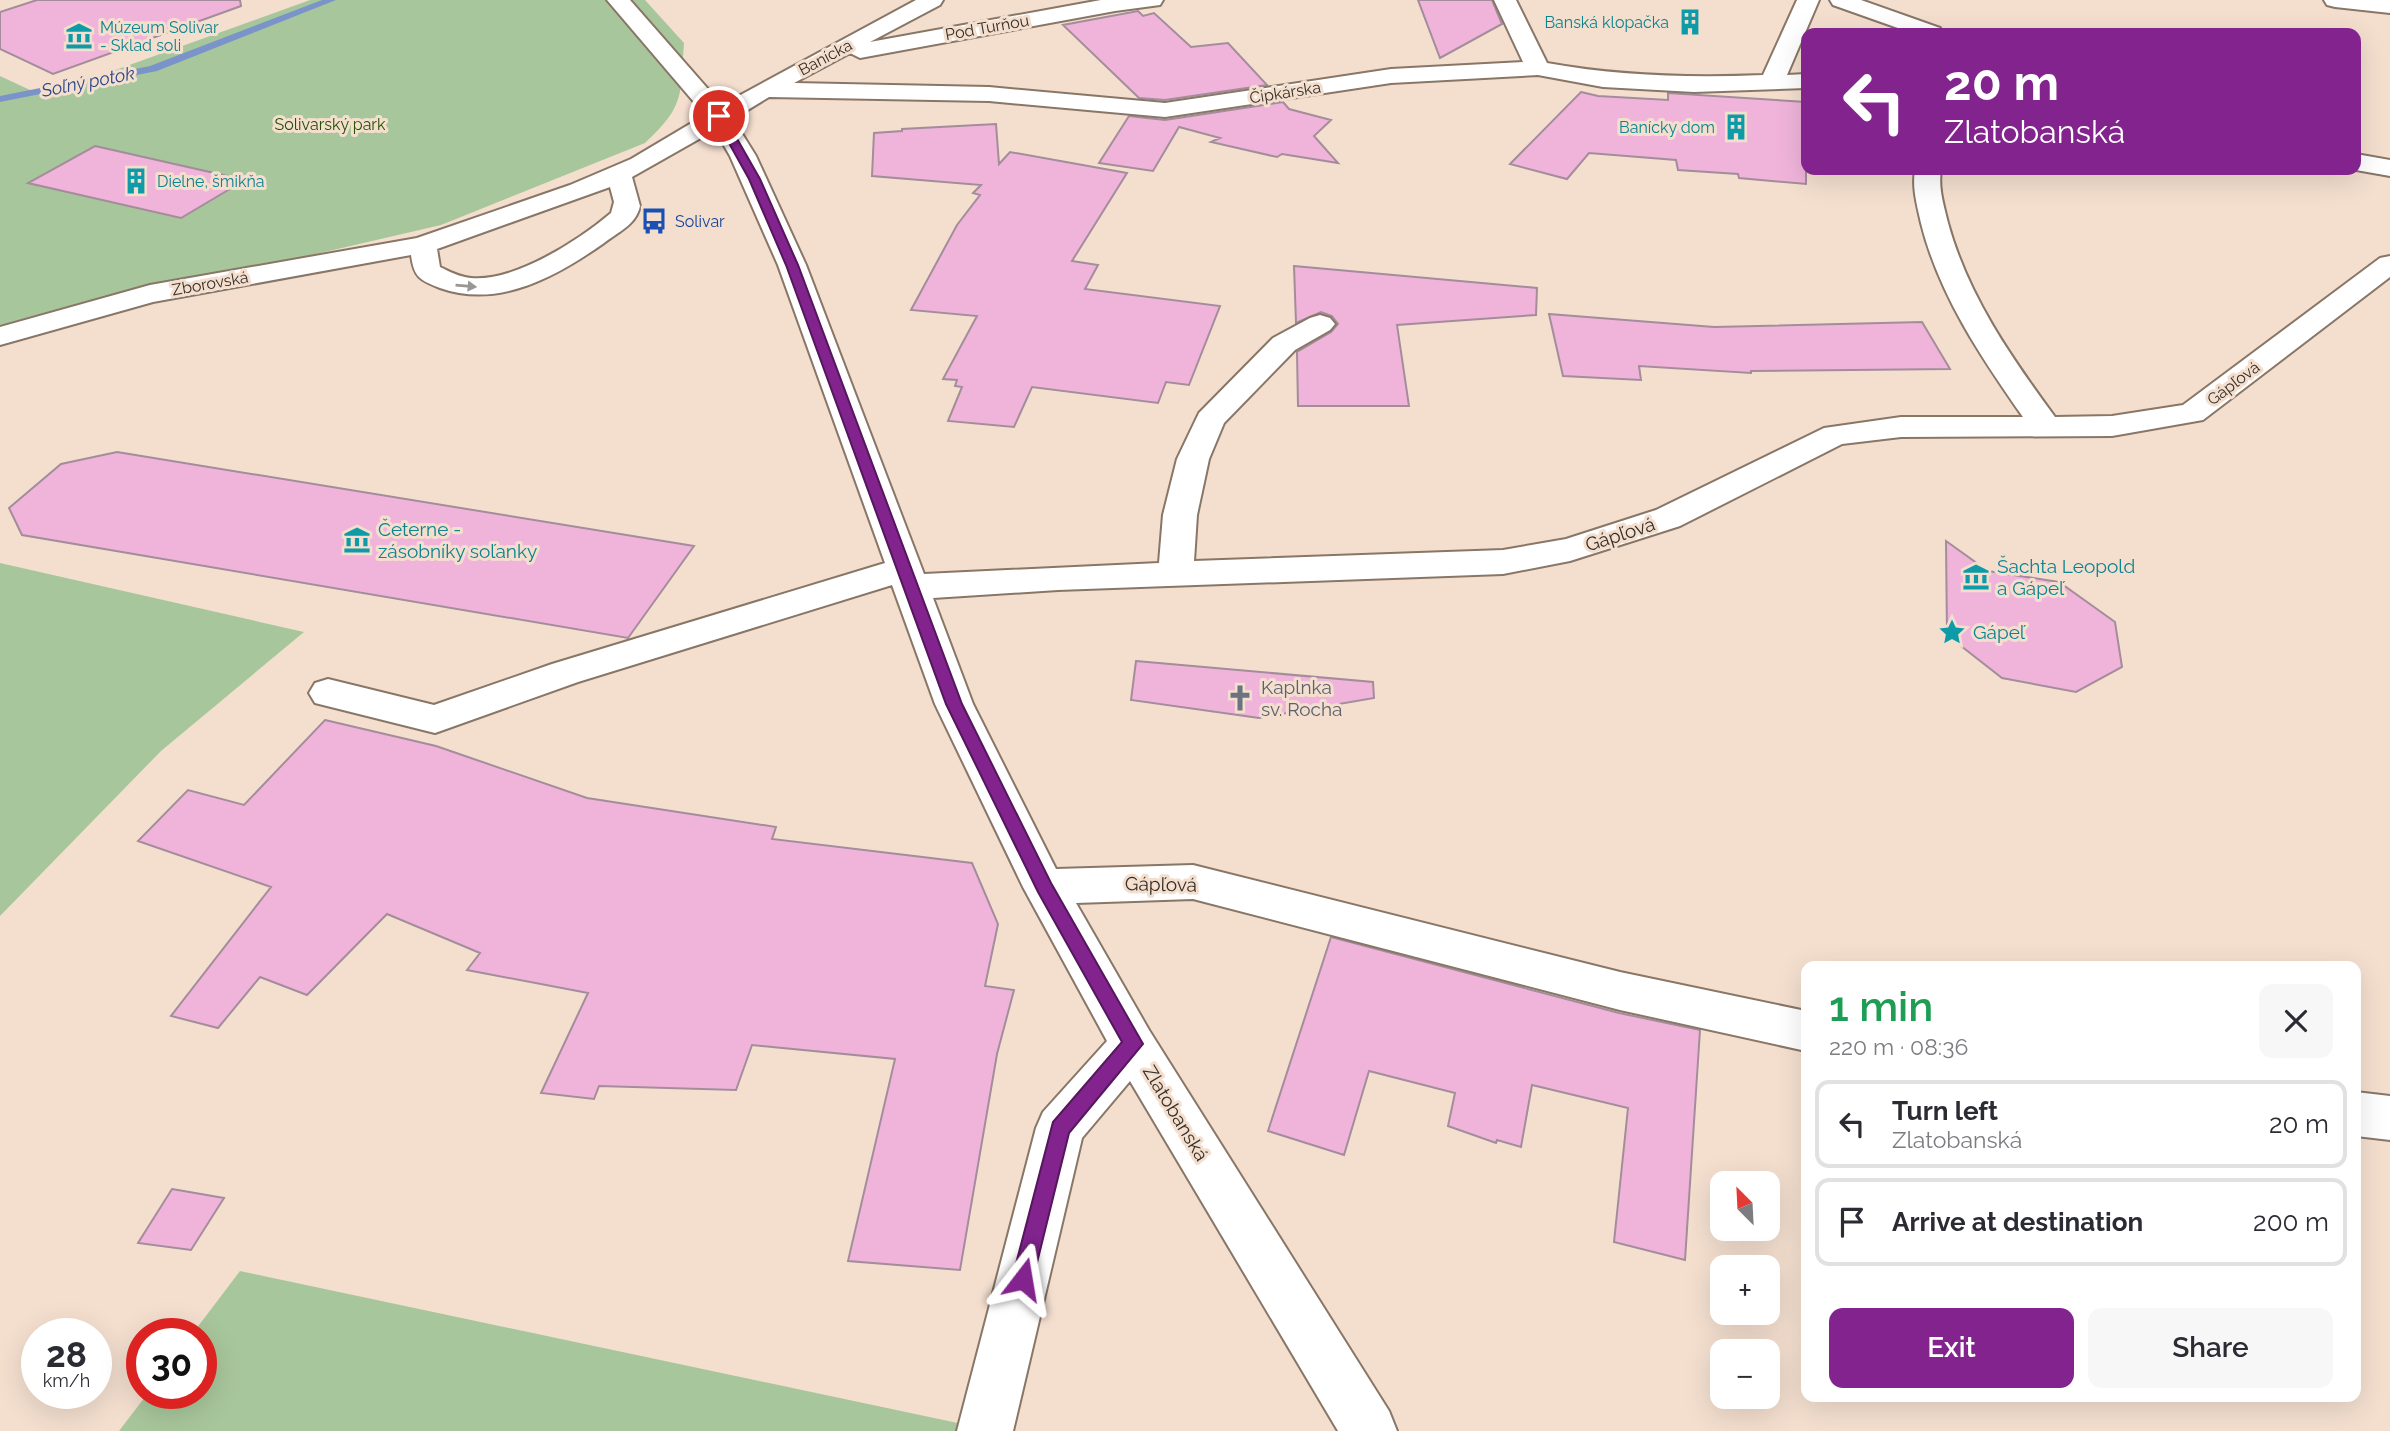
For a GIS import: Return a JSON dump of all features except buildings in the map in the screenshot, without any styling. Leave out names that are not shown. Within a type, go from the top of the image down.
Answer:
[{"type":"street","name":"Zlatobanská","points":[[618,0],[719,116],[743,156],[792,265],[954,704],[1044,887],[1133,1044],[1369,1431]]},
{"type":"street","name":"Banícka","points":[[719,116],[932,0]]},
{"type":"street","name":"Pod Turňou","points":[[823,57],[1101,6],[1152,0]]},
{"type":"street","points":[[1505,0],[1538,68]]},
{"type":"street","points":[[1773,80],[1808,0]]},
{"type":"street","points":[[1841,0],[1918,28]]},
{"type":"street","points":[[2335,0],[2390,6]]},
{"type":"street","name":"Čipkárska","points":[[764,90],[989,94],[1165,110],[1391,76],[1538,68],[1603,80],[1694,85],[1801,81]]},
{"type":"street","name":"Zborovská","points":[[0,336],[150,294],[423,245],[618,175],[719,116]]},
{"type":"street","points":[[2361,163],[2390,168]]},
{"type":"street","points":[[423,245],[427,271],[454,285],[479,287],[504,283],[569,255],[622,217],[627,207],[618,175]]},
{"type":"street","points":[[1927,175],[1938,241],[1962,300],[1995,355],[2046,426]]},
{"type":"street","name":"Gápľová","points":[[328,693],[435,719],[565,673],[908,578],[1176,574],[1503,562],[1570,550],[1668,518],[1835,435],[1901,426],[2112,426],[2192,413],[2390,264]]},
{"type":"street","points":[[1176,574],[1180,515],[1193,459],[1210,420],[1284,344],[1320,324]]},
{"type":"street","name":"Gápľová","points":[[1044,887],[1193,882],[1620,991],[1801,1030]]},
{"type":"street","points":[[985,1431],[1060,1128],[1133,1044]]},
{"type":"street","points":[[2361,1115],[2390,1118]]},
{"type":"green space","name":"Solivarský park","points":[[310,0],[645,0],[684,43],[681,87],[668,119],[645,143],[441,225],[66,312],[0,335],[0,76],[43,96]]},
{"type":"green space","points":[[0,563],[304,632],[161,751],[0,916]]},
{"type":"green space","points":[[240,1271],[986,1429],[119,1431],[136,1409],[217,1409],[217,1318],[204,1318]]},
{"type":"waterway","name":"Soľný potok","points":[[0,99],[153,69],[331,0]]},
{"type":"place","name":"Banská klopačka","points":[[1690,22]]},
{"type":"place","name":"Múzeum Solivar - Sklad soli","points":[[79,36]]},
{"type":"place","name":"Banícky dom","points":[[1736,127]]},
{"type":"place","name":"Dielne, šmikňa","points":[[136,181]]},
{"type":"place","name":"Solivar","points":[[654,221]]},
{"type":"place","name":"Četerne - zásobníky soľanky","points":[[357,540]]},
{"type":"place","name":"Šachta Leopold a Gápeľ","points":[[1976,577]]},
{"type":"place","name":"Gápeľ","points":[[1952,632]]},
{"type":"place","name":"Kaplnka sv. Rocha","points":[[1240,698]]},
{"type":"route","points":[[719,116],[754,179],[792,265],[954,704],[1044,887],[1133,1044],[1060,1128],[1023,1279]]}]
